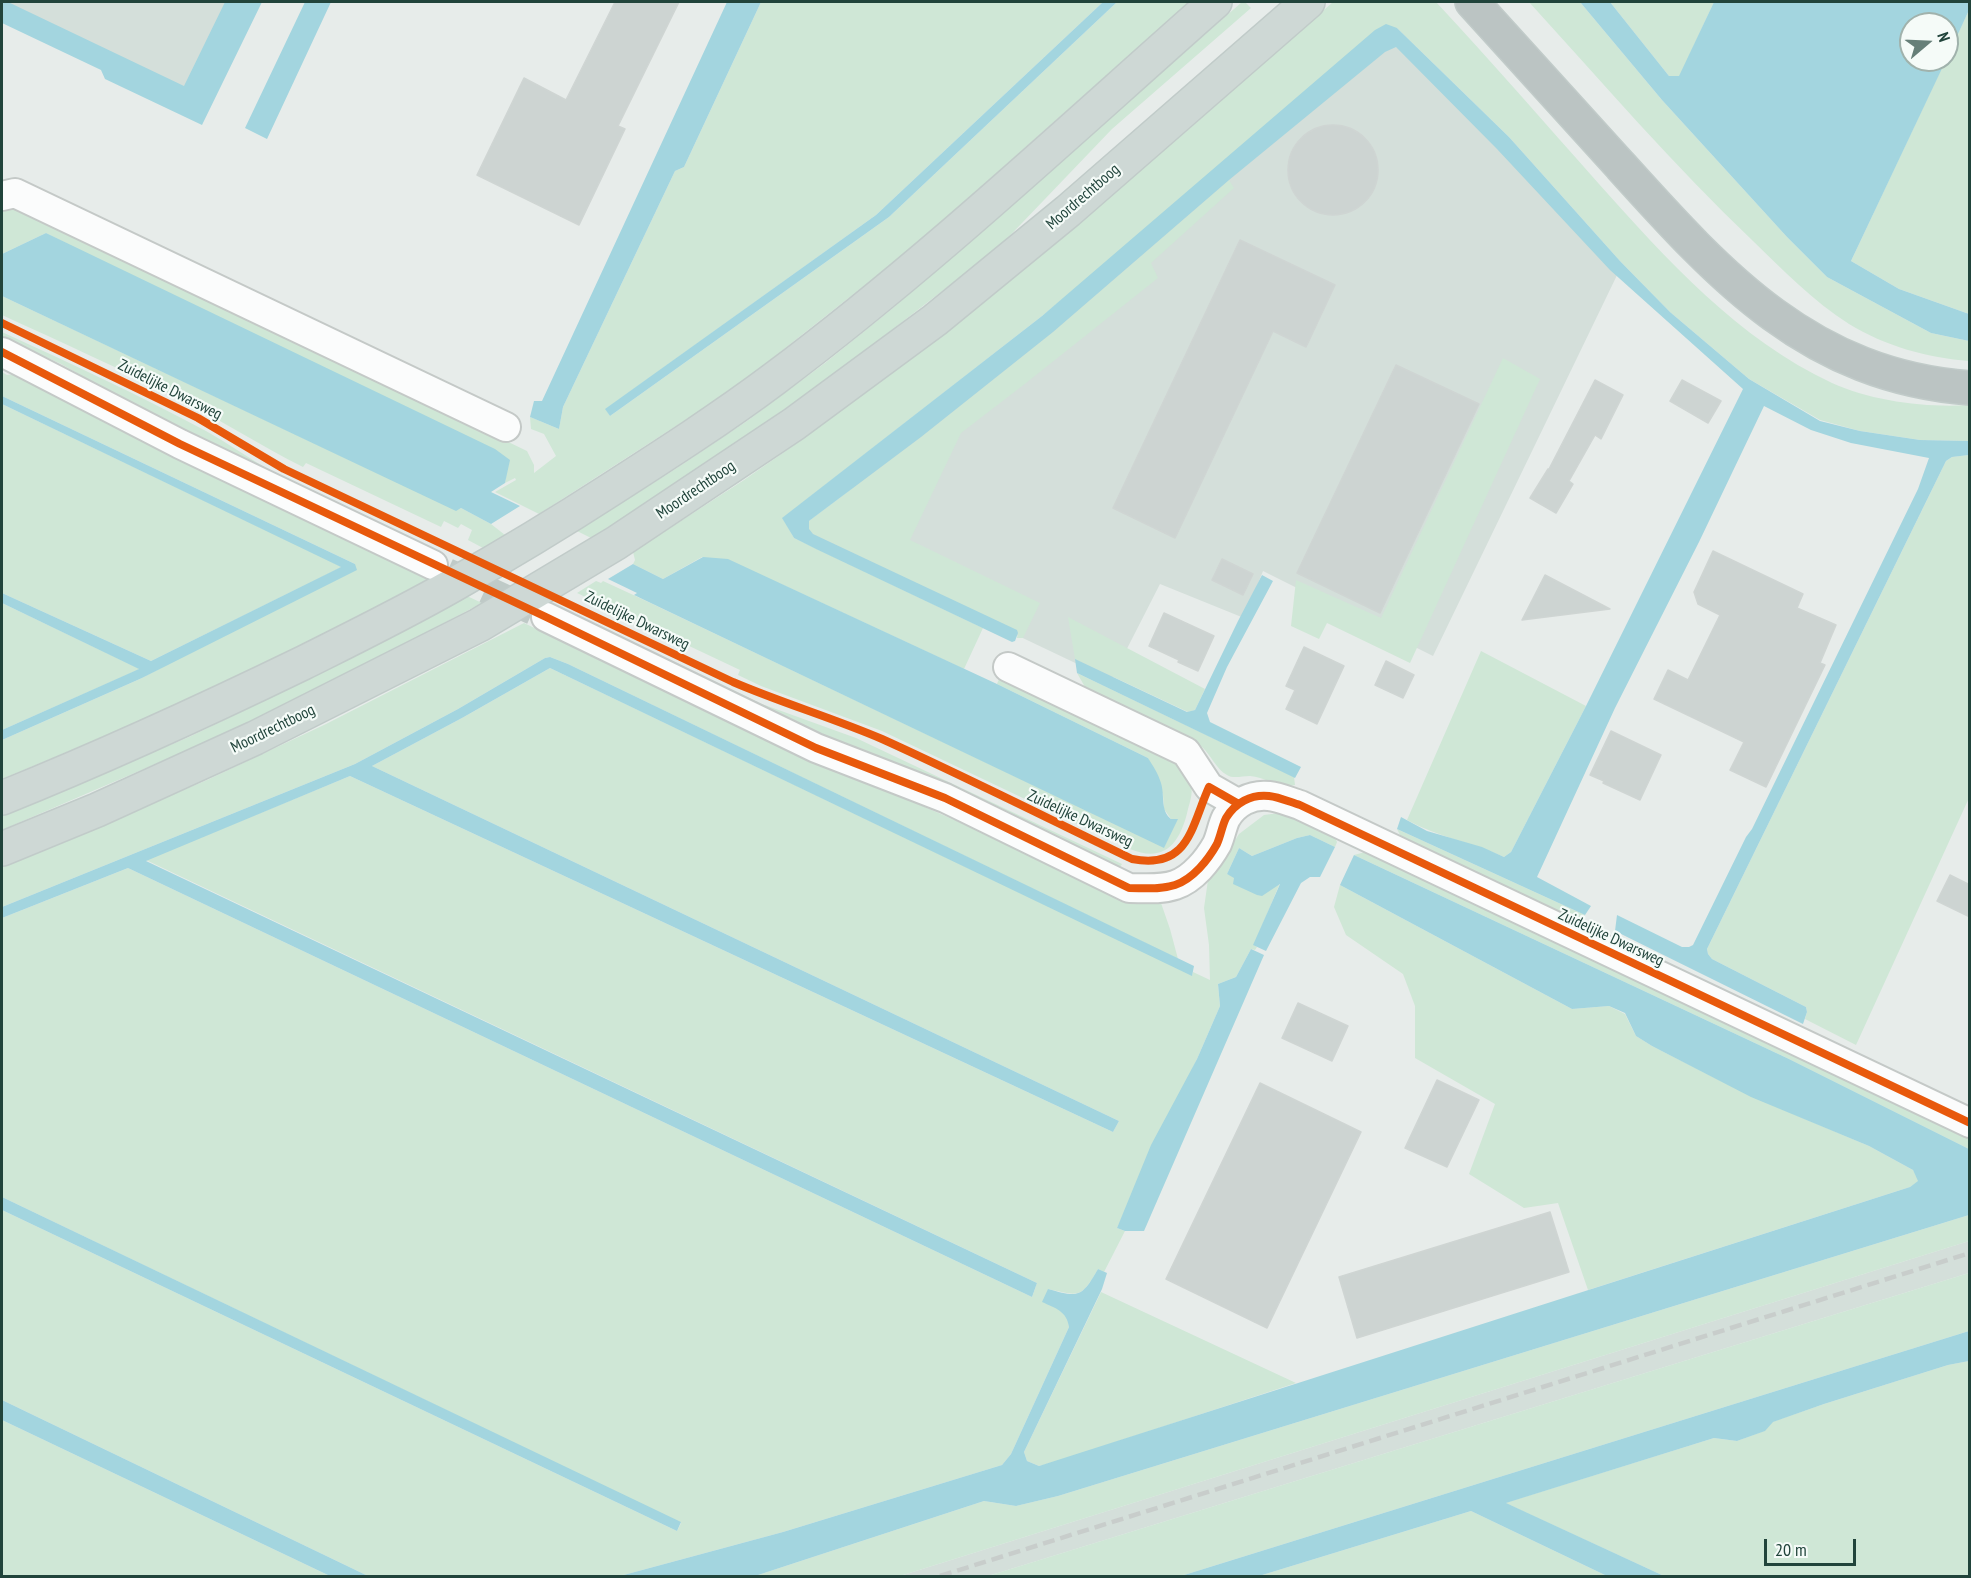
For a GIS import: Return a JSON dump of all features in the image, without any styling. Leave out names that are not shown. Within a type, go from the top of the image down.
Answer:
[{"type":"highway","points":[[1472,2],[1686,237],[1723,274],[1765,309],[1821,345],[1870,366],[1921,381],[1970,388]]},
{"type":"main road","points":[[2,798],[77,768],[236,696],[363,633],[462,580],[574,513],[675,448],[771,381],[851,320],[1215,2]]},
{"type":"main road","name":"Moordrechtboog","points":[[2,849],[97,810],[275,729],[479,625],[625,537],[794,424],[934,320],[1068,211],[1308,2]]},
{"type":"street","points":[[2,196],[15,193],[506,427]]},
{"type":"street","points":[[2,352],[180,444],[433,565]]},
{"type":"street","points":[[546,617],[816,748],[945,798],[1129,888],[1157,889],[1176,885],[1190,877],[1205,862],[1217,843],[1226,818],[1237,803],[1209,787],[1186,752],[1008,667]]},
{"type":"street","name":"Zuidelijke Dwarsweg","points":[[1237,803],[1253,797],[1269,796],[1300,805],[1970,1123]]},
{"type":"shaded area","points":[[2,2],[257,2],[201,113]]},
{"type":"shaded area","points":[[1389,33],[1620,269],[1433,656],[1263,571],[1244,618],[1160,584],[1111,680],[800,532]]},
{"type":"shaded area","points":[[1969,1241],[1969,1273],[988,1576],[900,1576]]},
{"type":"green space","points":[[761,2],[1103,2],[876,215],[606,409],[610,416],[889,217],[1117,2],[1189,2],[912,248],[732,390],[539,514],[495,492],[516,480],[515,478],[505,483],[507,470],[46,233],[2,254],[2,205],[15,204],[527,451],[534,465],[534,473],[556,456],[544,434],[531,429],[530,417],[559,429],[563,407],[675,171],[684,167]]},
{"type":"green space","points":[[1242,2],[1251,8],[1112,129],[999,247],[835,374],[665,492],[591,538],[577,531],[747,421],[825,363],[893,308]]},
{"type":"green space","points":[[1333,2],[1436,2],[1651,241],[1735,321],[1798,365],[1847,389],[1899,402],[1969,405],[1969,441],[1920,440],[1860,431],[1820,420],[1749,379],[1670,312],[1620,261],[1509,137],[1397,28],[1042,316],[783,518],[794,538],[983,628],[964,669],[781,584],[702,557],[663,579],[633,564],[635,560],[633,552],[800,441],[960,322],[1189,129]]},
{"type":"green space","points":[[1529,2],[1580,2],[1662,100],[1787,237],[1827,277],[1931,333],[1969,341],[1969,361],[1923,354],[1892,345],[1849,324],[1823,305],[1787,274],[1695,183]]},
{"type":"green space","points":[[1610,2],[1714,2],[1680,76],[1669,76]]},
{"type":"green space","points":[[1969,10],[1969,314],[1899,289],[1851,261],[1940,72],[1959,72],[1959,31]]},
{"type":"green space","points":[[1229,180],[1234,188],[1151,263],[1158,278],[961,433],[910,540],[1040,603],[1023,638],[1017,638],[1016,630],[813,534],[809,529],[809,521],[921,437],[1053,332]]},
{"type":"green space","points":[[2,296],[456,510],[461,508],[491,524],[505,535],[483,548],[468,540],[472,530],[461,524],[458,528],[444,521],[441,527],[306,463],[303,467],[195,407],[2,315]]},
{"type":"green space","points":[[2,332],[181,418],[273,472],[134,406],[61,364],[2,337]]},
{"type":"green space","points":[[1503,358],[1540,379],[1410,663],[1327,623],[1319,639],[1291,626],[1296,580],[1381,618]]},
{"type":"green space","points":[[2,372],[7,375],[13,374],[170,451],[175,458],[428,579],[324,634],[218,685],[2,779],[2,740],[142,678],[355,564],[2,396]]},
{"type":"green space","points":[[2,404],[342,567],[151,661],[2,593]]},
{"type":"green space","points":[[1969,455],[1969,798],[1856,1045],[1805,1019],[1806,1007],[1712,959],[1707,949],[1946,461],[1952,457]]},
{"type":"green space","points":[[596,581],[601,583],[603,581],[642,599],[1164,847],[1177,819],[1171,819],[1164,809],[1163,795],[1148,758],[997,684],[1001,674],[1172,759],[1186,774],[1192,789],[1181,831],[1170,847],[1162,851],[1153,854],[1130,849],[882,731],[761,686],[738,675],[740,670],[577,593]]},
{"type":"green space","points":[[467,596],[482,603],[303,697],[195,747],[2,830],[2,816],[189,737],[295,686]]},
{"type":"green space","points":[[2,603],[140,669],[2,730]]},
{"type":"green space","points":[[563,610],[762,704],[856,738],[1122,864],[1120,867],[950,787],[830,742]]},
{"type":"green space","points":[[1068,617],[1205,689],[1195,710],[1188,712],[1075,659]]},
{"type":"green space","points":[[524,623],[723,718],[968,826],[1118,897],[1139,902],[1161,903],[1178,959],[550,657],[355,764],[2,907],[2,867],[207,780],[326,724]]},
{"type":"green space","points":[[1481,651],[1586,706],[1511,852],[1504,857],[1407,820]]},
{"type":"green space","points":[[550,668],[1192,975],[1193,972],[1210,980],[1209,945],[1204,908],[1208,880],[1239,834],[1264,815],[1279,813],[1290,814],[1333,833],[1337,842],[1335,847],[1310,835],[1252,856],[1239,848],[1227,874],[1280,883],[1254,945],[1257,947],[1255,950],[1251,949],[1236,977],[1218,984],[1220,1006],[1117,1228],[1125,1231],[1104,1272],[1098,1269],[1087,1286],[1078,1293],[1048,1289],[1068,1318],[1069,1327],[1011,1454],[1002,1465],[783,1532],[620,1576],[368,1576],[2,1400],[2,1210],[677,1531],[681,1523],[2,1197],[2,918],[128,868],[1032,1297],[1037,1283],[146,860],[350,776],[1113,1132],[1119,1121],[372,766]]},
{"type":"green space","points":[[1077,673],[1294,777],[1295,785],[1283,786],[1256,777],[1227,775],[1202,747],[1089,694]]},
{"type":"green space","points":[[1397,829],[1585,915],[1582,920],[1574,920],[1403,841]]},
{"type":"green space","points":[[1369,851],[1622,971],[1774,1047],[1792,1049],[1969,1134],[1969,1149],[1789,1059],[1354,855]]},
{"type":"green space","points":[[1340,885],[1572,1009],[1609,1006],[1625,1014],[1636,1036],[1652,1046],[1751,1096],[1869,1146],[1913,1170],[1919,1181],[1910,1187],[1588,1290],[1558,1203],[1524,1208],[1469,1174],[1495,1104],[1415,1058],[1415,1006],[1403,974],[1346,935],[1334,907]]},
{"type":"green space","points":[[1969,1215],[1969,1241],[900,1576],[755,1576],[984,1501],[1016,1506],[1058,1496]]},
{"type":"green space","points":[[1969,1273],[1969,1331],[1181,1576],[988,1576]]},
{"type":"green space","points":[[1101,1292],[1296,1383],[1058,1461],[1039,1466],[1027,1461],[1024,1452]]},
{"type":"green space","points":[[1969,1361],[1969,1576],[1664,1576],[1505,1503],[1714,1438],[1737,1441],[1764,1431],[1772,1422],[1824,1404],[1948,1365]]},
{"type":"green space","points":[[2,1420],[330,1576],[2,1576]]},
{"type":"green space","points":[[1471,1511],[1607,1576],[1259,1576]]},
{"type":"water","points":[[2,2],[8,2],[184,86],[225,2],[262,2],[202,125],[105,79],[101,70],[2,23]]},
{"type":"water","points":[[305,2],[331,2],[267,139],[245,128]]},
{"type":"water","points":[[727,2],[761,2],[684,167],[675,171],[563,407],[559,429],[530,417],[534,401],[542,401]]},
{"type":"water","points":[[1103,2],[1117,2],[889,217],[610,416],[605,409],[876,215]]},
{"type":"water","points":[[1580,2],[1610,2],[1669,76],[1679,76],[1714,2],[1969,2],[1969,10],[1959,32],[1959,12],[1899,12],[1899,72],[1940,72],[1851,261],[1899,289],[1969,314],[1969,341],[1931,333],[1827,277],[1787,237],[1662,100]]},
{"type":"water","points":[[1386,24],[1397,28],[1509,137],[1620,261],[1670,312],[1749,379],[1820,421],[1860,431],[1920,440],[1969,441],[1969,455],[1952,457],[1946,461],[1707,949],[1712,959],[1806,1007],[1807,1012],[1803,1024],[1615,931],[1617,915],[1682,947],[1693,945],[1918,489],[1929,458],[1851,443],[1811,430],[1764,406],[1699,542],[1615,708],[1537,877],[1591,906],[1585,915],[1397,829],[1401,817],[1427,831],[1482,847],[1504,857],[1511,852],[1743,389],[1610,270],[1497,149],[1396,47],[1385,52],[1229,180],[1053,332],[921,437],[809,521],[809,529],[813,534],[1017,630],[1015,641],[1012,642],[794,538],[782,518],[1042,316],[1375,30]]},
{"type":"water","points":[[46,233],[495,449],[510,460],[505,483],[491,492],[520,506],[491,524],[461,508],[456,511],[2,296],[2,254]]},
{"type":"water","points":[[2,396],[355,564],[357,570],[142,678],[2,740],[2,730],[139,669],[2,603],[2,593],[151,661],[341,567],[2,404]]},
{"type":"water","points":[[703,557],[728,559],[997,684],[1148,758],[1161,783],[1165,811],[1171,819],[1178,819],[1164,848],[634,595],[637,593],[608,579],[633,564],[663,579]]},
{"type":"water","points":[[1262,575],[1273,581],[1227,667],[1207,713],[1210,722],[1301,767],[1295,778],[1077,673],[1075,659],[1187,712],[1195,710]]},
{"type":"water","points":[[550,657],[1194,966],[1192,976],[550,668],[372,766],[1119,1121],[1113,1132],[350,776],[146,861],[1037,1283],[1032,1297],[128,868],[2,918],[2,907],[355,764]]},
{"type":"water","points":[[1310,835],[1335,847],[1320,877],[1310,877],[1301,883],[1266,951],[1253,945],[1280,884],[1262,896],[1233,884],[1234,878],[1227,874],[1239,848],[1252,856]]},
{"type":"water","points":[[1354,855],[1789,1059],[1969,1149],[1969,1215],[1058,1496],[1016,1506],[984,1501],[755,1576],[620,1576],[783,1532],[1002,1465],[1011,1454],[1069,1327],[1063,1314],[1042,1302],[1048,1289],[1067,1294],[1079,1293],[1088,1285],[1098,1269],[1107,1273],[1102,1289],[1024,1452],[1027,1461],[1039,1466],[1910,1187],[1918,1181],[1913,1170],[1869,1146],[1751,1097],[1652,1046],[1636,1036],[1625,1013],[1609,1006],[1572,1009],[1340,885]]},
{"type":"water","points":[[1251,949],[1264,955],[1144,1231],[1125,1231],[1117,1228],[1151,1145],[1197,1059],[1220,1006],[1218,984],[1236,977]]},
{"type":"water","points":[[2,1197],[681,1522],[677,1531],[2,1210]]},
{"type":"water","points":[[1969,1331],[1969,1361],[1948,1365],[1824,1404],[1773,1422],[1765,1431],[1737,1441],[1714,1438],[1506,1503],[1664,1576],[1607,1576],[1471,1511],[1259,1576],[1181,1576]]},
{"type":"water","points":[[2,1400],[368,1576],[330,1576],[2,1420]]},
{"type":"building","points":[[615,2],[679,2],[618,126],[625,129],[579,225],[477,175],[524,78],[566,100]]},
{"type":"building","points":[[1333,125],[1350,129],[1365,138],[1374,153],[1378,170],[1374,187],[1365,202],[1350,211],[1333,215],[1316,211],[1301,202],[1292,187],[1288,170],[1292,153],[1301,138],[1316,129]]},
{"type":"building","points":[[1240,240],[1335,285],[1306,347],[1273,331],[1175,538],[1113,508]]},
{"type":"building","points":[[1396,365],[1479,404],[1380,613],[1297,573]]},
{"type":"building","points":[[1595,380],[1623,395],[1601,439],[1595,435],[1569,481],[1573,484],[1556,513],[1530,498],[1549,469]]},
{"type":"building","points":[[1682,380],[1721,401],[1708,423],[1670,401]]},
{"type":"building","points":[[1713,551],[1803,594],[1797,608],[1836,625],[1820,663],[1825,665],[1766,787],[1730,770],[1744,742],[1654,699],[1668,670],[1688,680],[1720,615],[1698,604],[1694,592]]},
{"type":"building","points":[[1222,559],[1253,574],[1243,595],[1212,580]]},
{"type":"building","points":[[1545,575],[1610,609],[1522,620]]},
{"type":"building","points":[[1164,613],[1214,636],[1198,671],[1149,646]]},
{"type":"building","points":[[1304,647],[1344,666],[1317,724],[1286,709],[1295,690],[1286,686]]},
{"type":"building","points":[[1386,661],[1414,675],[1403,698],[1375,685]]},
{"type":"building","points":[[1611,731],[1661,755],[1640,800],[1590,775]]},
{"type":"building","points":[[1950,875],[1970,885],[1970,917],[1937,901]]},
{"type":"building","points":[[1298,1003],[1348,1026],[1332,1061],[1282,1038]]},
{"type":"building","points":[[1437,1080],[1479,1100],[1447,1167],[1405,1148]]},
{"type":"building","points":[[1260,1083],[1361,1132],[1267,1328],[1166,1279]]},
{"type":"building","points":[[1550,1212],[1569,1272],[1357,1338],[1339,1277]]},
{"type":"tunnel","points":[[447,572],[533,611]]},
{"type":"railway","points":[[940,1576],[1970,1253]]},
{"type":"cycle path","points":[[2,323],[198,418],[284,469],[733,682],[882,739],[1132,859],[1151,861],[1166,858],[1177,852],[1192,830],[1209,787],[1237,803]]},
{"type":"cycle path","points":[[2,352],[180,444],[816,748],[945,798],[1129,888],[1164,888],[1182,882],[1194,874],[1209,856],[1217,844],[1226,818],[1234,808],[1256,796],[1281,798],[1970,1123]]}]
